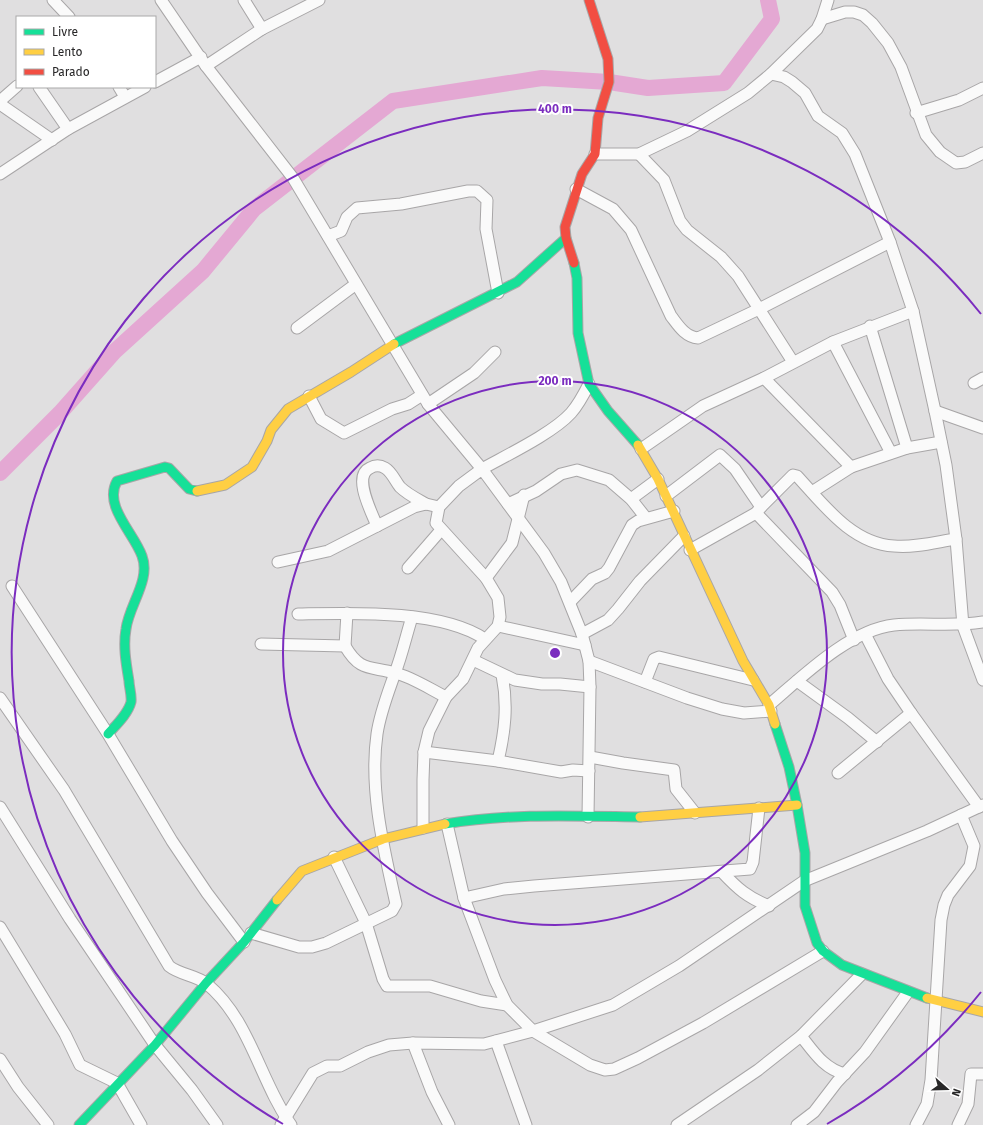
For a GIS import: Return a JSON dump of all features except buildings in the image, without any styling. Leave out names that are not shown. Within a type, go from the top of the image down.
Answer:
[{"type":"street","points":[[53,0],[68,16]]},
{"type":"street","points":[[161,0],[204,61],[293,178],[425,400],[482,469],[544,553],[570,602],[589,661],[590,757],[588,817]]},
{"type":"street","points":[[244,0],[262,29]]},
{"type":"street","points":[[156,82],[204,61],[319,0]]},
{"type":"street","points":[[589,0],[608,60],[610,70],[609,82],[598,118],[595,154],[582,174],[565,227],[566,238],[573,258],[577,278],[578,333],[585,372],[589,384],[608,411],[640,449],[658,479],[674,511],[690,550],[753,680],[770,708],[789,767],[803,837],[805,906],[812,931],[823,951],[842,965],[908,992],[936,1001],[983,1012]]},
{"type":"street","points":[[595,154],[639,154],[687,131],[748,93],[771,74],[817,29],[828,0]]},
{"type":"street","points":[[822,19],[845,12],[854,12],[863,15],[872,23],[888,43],[901,67],[916,113],[930,143],[948,158],[960,164],[983,153]]},
{"type":"street","points":[[771,74],[784,77],[792,82],[805,93],[818,116],[842,133],[854,154],[890,242],[913,310],[935,411],[946,465],[956,539],[963,626],[983,680]]},
{"type":"street","points":[[0,101],[16,87]]},
{"type":"street","points":[[40,88],[68,129]]},
{"type":"street","points":[[120,88],[125,97]]},
{"type":"street","points":[[0,174],[68,129],[143,88]]},
{"type":"street","points":[[916,113],[959,100],[983,88]]},
{"type":"street","points":[[0,104],[52,140]]},
{"type":"street","points":[[639,154],[664,180],[680,221],[687,230],[721,257],[734,271],[793,362]]},
{"type":"street","points":[[576,189],[613,210],[624,220],[636,239],[671,316],[688,335],[698,338],[760,309],[890,242]]},
{"type":"street","points":[[328,236],[341,231],[347,217],[357,208],[401,204],[468,191],[477,191],[487,200],[486,229],[498,293]]},
{"type":"street","points":[[108,734],[124,717],[129,709],[130,700],[125,649],[125,632],[128,618],[140,589],[144,566],[143,556],[125,525],[112,495],[113,484],[117,481],[165,467],[170,468],[181,482],[189,489],[197,491],[218,488],[225,485],[252,467],[279,418],[288,409],[308,396],[352,372],[391,345],[498,293],[532,270],[566,238]]},
{"type":"street","points":[[297,328],[356,284]]},
{"type":"street","points":[[640,449],[703,406],[764,378],[833,342],[913,310]]},
{"type":"street","points":[[870,326],[907,448]]},
{"type":"street","points":[[833,342],[891,454]]},
{"type":"street","points":[[308,396],[321,419],[344,433],[392,408],[425,400],[474,373],[495,352]]},
{"type":"street","points":[[764,378],[851,467]]},
{"type":"street","points":[[423,828],[424,752],[429,731],[446,697],[463,679],[485,639],[498,626],[500,610],[498,598],[486,578],[460,548],[441,530],[436,523],[436,514],[439,507],[459,486],[482,469],[554,427],[570,414],[580,402],[589,384]]},
{"type":"street","points":[[935,411],[983,428]]},
{"type":"street","points":[[812,492],[851,467],[907,448],[941,442]]},
{"type":"street","points":[[666,496],[720,455],[735,469],[758,510],[832,592],[840,605],[854,640]]},
{"type":"street","points":[[377,526],[366,501],[362,481],[363,475],[368,468],[376,466],[386,468],[406,493],[426,504],[439,507]]},
{"type":"street","points":[[508,504],[524,495],[536,491],[560,474],[577,470],[609,480],[631,499],[646,518]]},
{"type":"street","points":[[690,550],[758,510],[793,475],[797,476],[839,522],[881,544],[910,546],[956,539]]},
{"type":"street","points":[[631,499],[658,479]]},
{"type":"street","points":[[486,578],[512,543],[524,495]]},
{"type":"street","points":[[278,562],[328,551],[408,510],[426,504]]},
{"type":"street","points":[[570,602],[592,579],[605,573],[628,530],[638,520],[674,511]]},
{"type":"street","points":[[408,568],[441,530]]},
{"type":"street","points":[[498,626],[583,640],[618,610],[640,581],[684,536]]},
{"type":"street","points":[[12,586],[108,734],[172,841],[207,893],[244,942]]},
{"type":"street","points":[[298,614],[347,613],[412,617],[454,625],[473,632],[485,639]]},
{"type":"street","points":[[347,613],[345,646],[355,660],[363,666],[372,669],[395,673],[446,697]]},
{"type":"street","points":[[251,933],[306,948],[326,943],[392,911],[396,904],[382,838],[377,798],[375,756],[382,708],[395,673],[412,617]]},
{"type":"street","points":[[589,661],[722,710],[744,713],[770,708],[797,681],[843,645],[865,634],[892,626],[912,624],[963,626],[983,622]]},
{"type":"street","points":[[286,1123],[317,1070],[327,1066],[340,1066],[368,1052],[389,1045],[413,1043],[476,1044],[496,1041],[613,1005],[667,974],[804,881],[981,806],[911,713],[888,679],[865,634]]},
{"type":"street","points":[[261,644],[345,646]]},
{"type":"street","points":[[645,682],[654,659],[659,657],[753,680]]},
{"type":"street","points":[[473,660],[502,675],[531,683],[590,687]]},
{"type":"street","points":[[498,761],[506,715],[505,692],[502,675]]},
{"type":"street","points":[[797,681],[848,718],[876,742]]},
{"type":"street","points":[[0,698],[64,790],[169,966],[175,971],[206,983],[232,1012],[286,1123]]},
{"type":"street","points":[[838,773],[911,713]]},
{"type":"street","points":[[424,752],[498,761],[561,772],[573,770],[589,771]]},
{"type":"street","points":[[590,757],[674,770],[676,788],[695,814]]},
{"type":"street","points":[[79,1125],[117,1083],[155,1045],[206,983],[244,942],[289,884],[302,871],[382,838],[447,824],[501,818],[655,817],[797,805]]},
{"type":"street","points":[[0,807],[70,919],[155,1045],[192,1090],[217,1125]]},
{"type":"street","points":[[464,898],[504,889],[750,869],[752,867],[759,808]]},
{"type":"street","points":[[916,1125],[928,1104],[931,1080],[941,920],[944,905],[948,895],[970,866],[974,846],[961,815]]},
{"type":"street","points":[[447,824],[464,898],[495,980],[507,1005],[532,1031],[597,1069],[614,1069],[638,1058],[703,1023],[823,951]]},
{"type":"street","points":[[334,857],[366,923],[383,979],[387,986],[430,986],[481,1001],[507,1005]]},
{"type":"street","points":[[722,872],[740,891],[750,898],[769,906]]},
{"type":"street","points":[[0,927],[65,1034],[80,1065],[117,1083],[141,1125]]},
{"type":"street","points":[[677,1125],[758,1070],[801,1036],[862,974]]},
{"type":"street","points":[[797,1125],[814,1112],[839,1076],[886,1025],[908,992]]},
{"type":"street","points":[[801,1036],[823,1062],[839,1076]]},
{"type":"street","points":[[496,1041],[526,1125]]},
{"type":"street","points":[[413,1043],[432,1092],[449,1125]]},
{"type":"street","points":[[0,1059],[22,1092],[48,1125]]},
{"type":"street","points":[[958,1125],[968,1104],[971,1074],[983,1074]]},
{"type":"waterway","points":[[0,473],[60,413],[115,351],[203,271],[254,209],[393,101],[542,78],[609,82],[648,88],[724,83],[772,19],[768,0]]},
{"type":"traffic: fast","points":[[394,344],[517,282],[566,238]]},
{"type":"traffic: fast","points":[[574,263],[577,278],[578,333],[589,384],[608,411],[638,445]]},
{"type":"traffic: fast","points":[[108,734],[125,715],[131,702],[125,655],[125,635],[128,620],[144,574],[142,556],[121,519],[114,500],[114,490],[117,481],[165,467],[169,468],[189,489],[197,491]]},
{"type":"traffic: fast","points":[[775,724],[789,767],[797,805],[805,853],[805,906],[817,943],[823,951],[842,965],[927,998]]},
{"type":"traffic: fast","points":[[445,824],[469,820],[518,817],[640,817]]},
{"type":"traffic: fast","points":[[79,1125],[155,1045],[206,983],[244,942],[277,900]]},
{"type":"traffic: slow","points":[[197,491],[225,485],[252,467],[267,441],[271,430],[288,409],[351,372],[394,344]]},
{"type":"traffic: slow","points":[[638,445],[658,479],[743,661],[769,705],[775,724]]},
{"type":"traffic: slow","points":[[640,817],[797,805]]},
{"type":"traffic: slow","points":[[277,900],[302,871],[383,839],[445,824]]},
{"type":"traffic: slow","points":[[927,998],[983,1012]]},
{"type":"traffic: jam","points":[[574,263],[566,238],[565,227],[582,174],[595,154],[598,118],[609,82],[608,59],[589,0]]}]
